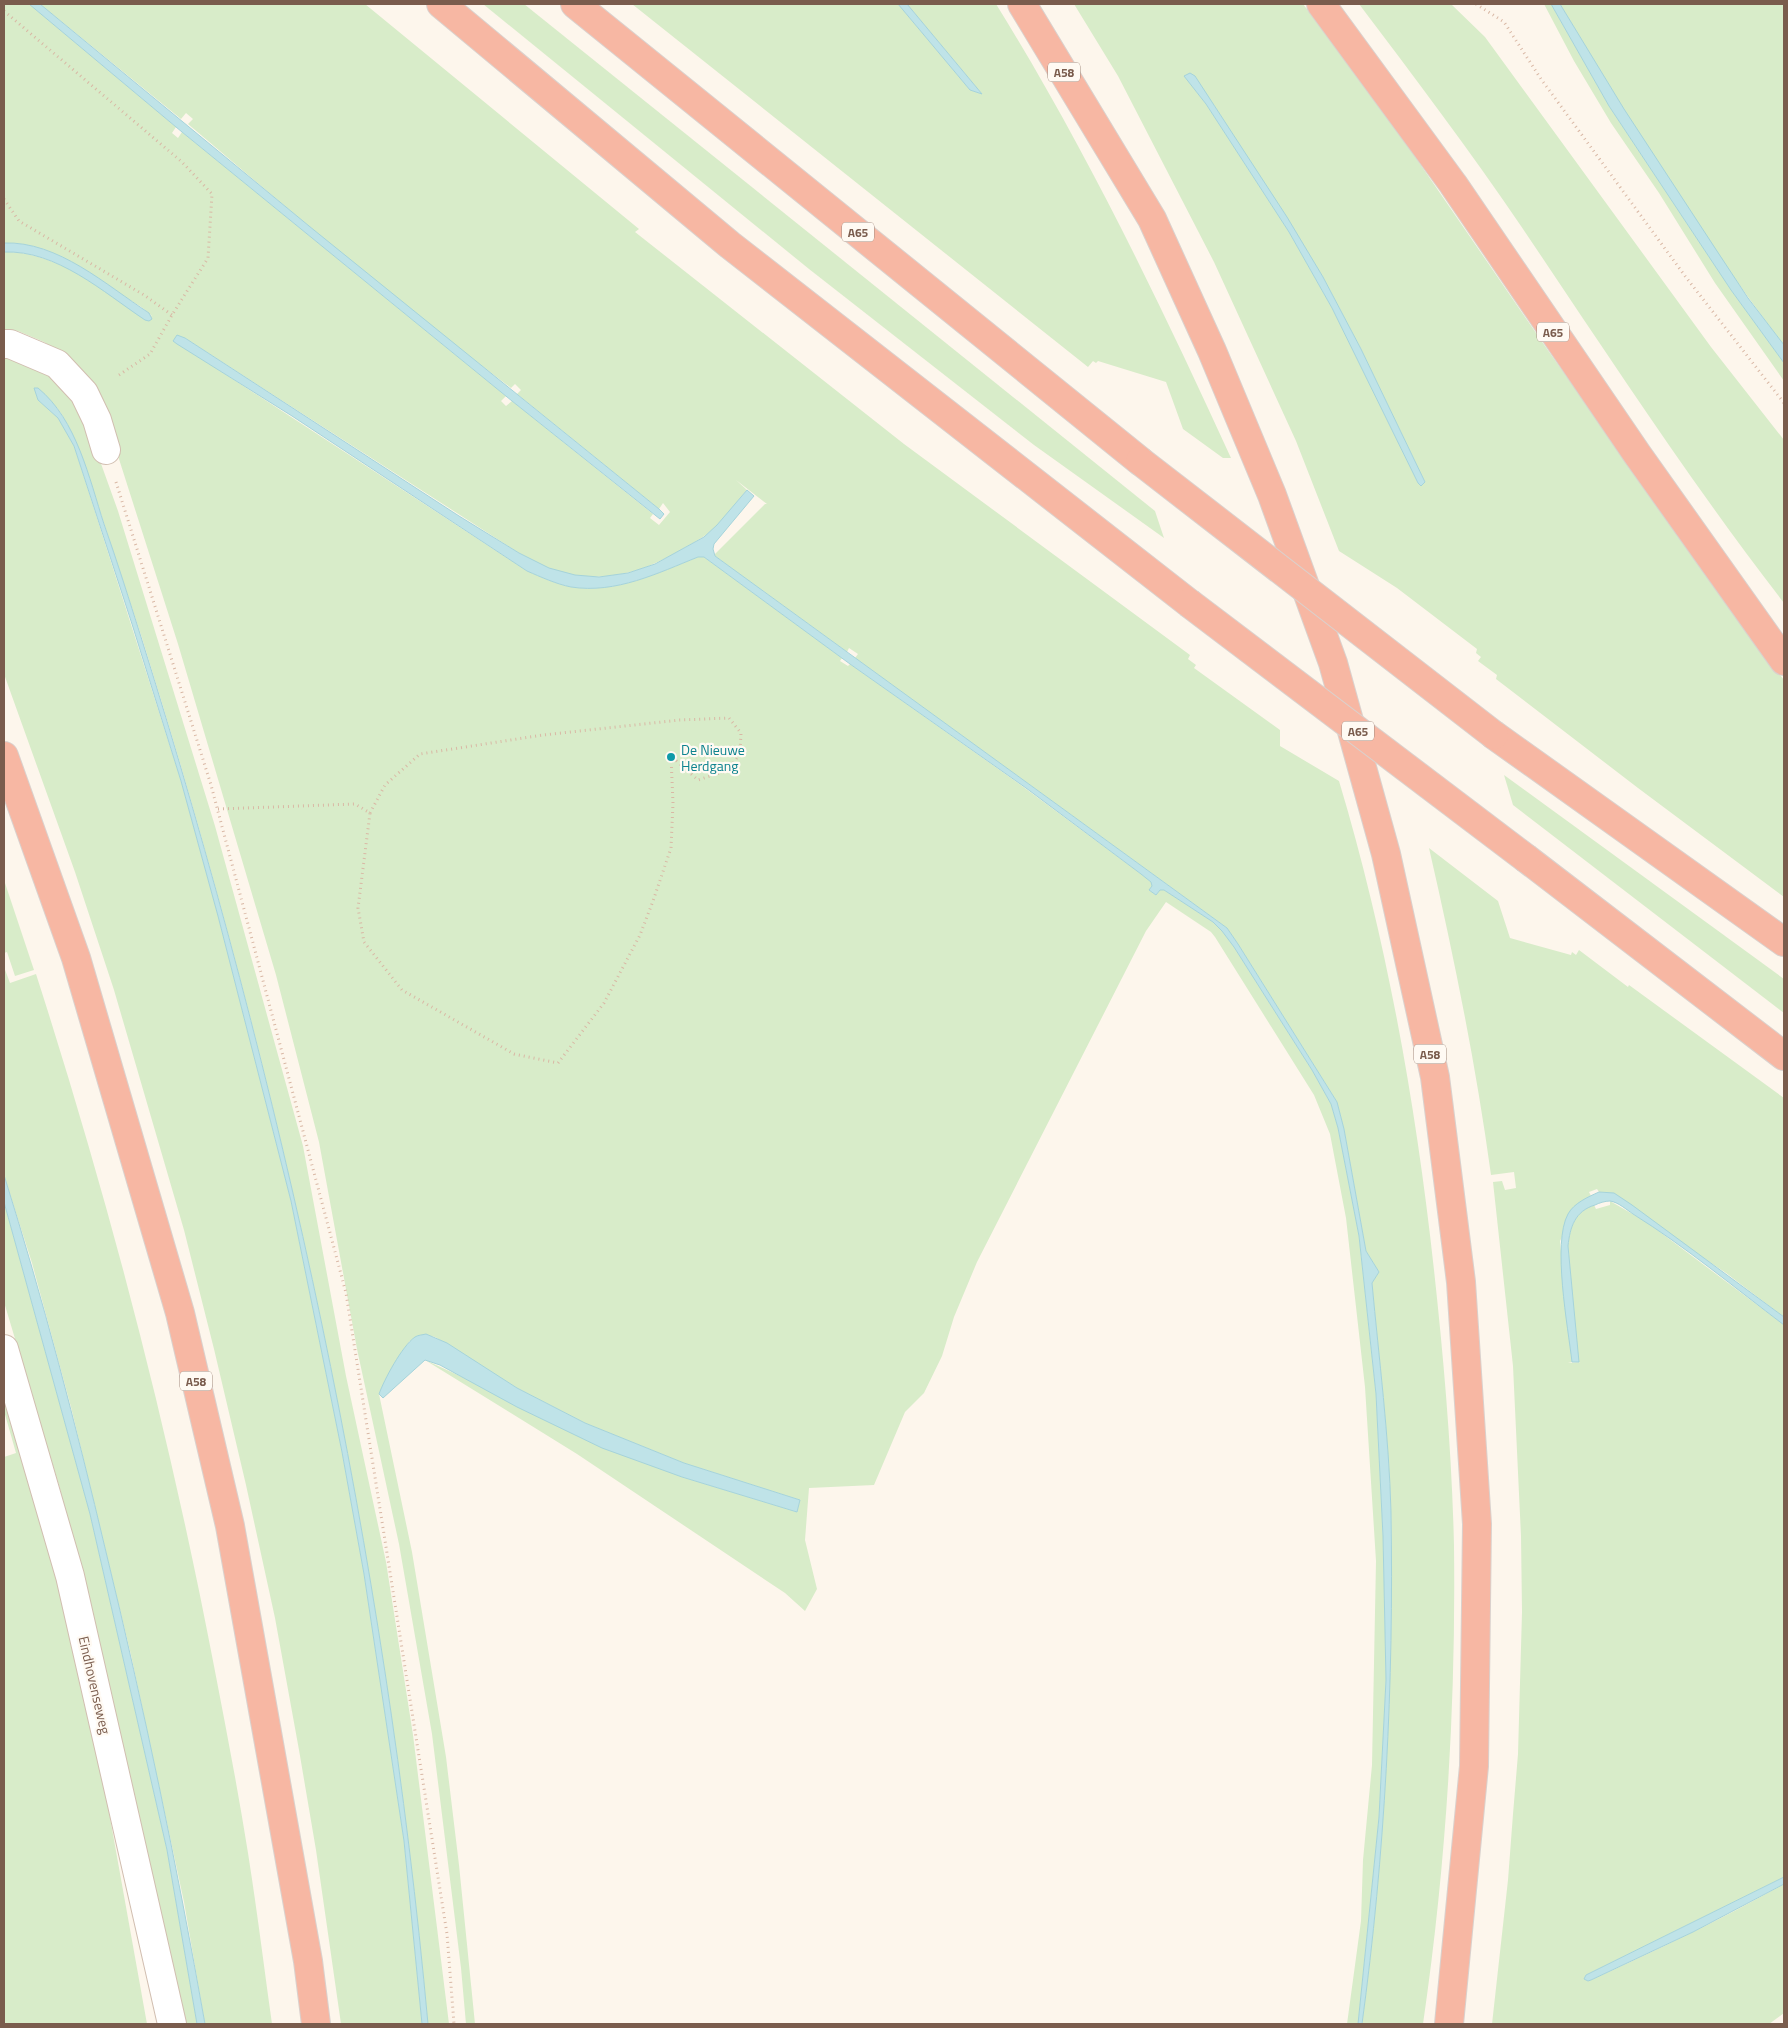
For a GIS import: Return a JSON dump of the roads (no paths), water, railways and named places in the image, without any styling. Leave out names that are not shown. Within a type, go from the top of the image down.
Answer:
[{"type":"highway","name":"A65","points":[[441,4],[730,245],[1189,603],[1784,1056]]},
{"type":"highway","name":"A65","points":[[575,4],[1140,461],[1494,735],[1784,942]]},
{"type":"highway","name":"A58","points":[[1022,4],[1152,219],[1212,351],[1272,495],[1338,682],[1386,854],[1435,1077],[1461,1282],[1477,1524],[1474,1766],[1448,2024]]},
{"type":"highway","name":"A65","points":[[1321,4],[1453,184],[1636,454],[1784,661]]},
{"type":"highway","name":"A58","points":[[4,756],[76,958],[180,1313],[230,1526],[308,1961],[316,2024]]},
{"type":"street","points":[[4,344],[10,344],[57,364],[84,393],[97,420],[106,450]]},
{"type":"street","name":"Eindhovenseweg","points":[[4,1349],[70,1576],[172,2024]]},
{"type":"water","points":[[29,4],[40,4],[309,226],[659,509],[664,514],[660,519],[182,132]]},
{"type":"water","points":[[898,4],[907,4],[982,94],[970,90]]},
{"type":"water","points":[[1551,4],[1560,4],[1624,109],[1715,248],[1748,298],[1784,345],[1784,363],[1731,290],[1609,106]]},
{"type":"water","points":[[1190,73],[1195,76],[1287,217],[1323,277],[1361,349],[1425,482],[1421,486],[1332,308],[1289,232],[1206,104],[1184,76]]},
{"type":"water","points":[[4,243],[24,244],[62,257],[116,290],[149,313],[152,319],[149,321],[145,320],[96,286],[61,265],[24,253],[4,252]]},
{"type":"water","points":[[177,335],[185,338],[459,516],[519,553],[549,568],[575,575],[599,577],[628,573],[655,564],[704,537],[747,490],[754,496],[714,544],[715,556],[1227,928],[1337,1102],[1344,1129],[1366,1251],[1379,1272],[1372,1283],[1390,1483],[1391,1640],[1382,1833],[1377,1897],[1362,2024],[1358,2024],[1379,1817],[1386,1680],[1383,1536],[1376,1394],[1359,1236],[1338,1128],[1331,1104],[1312,1070],[1234,947],[1213,922],[1164,890],[1160,890],[1156,895],[1149,890],[1152,886],[1151,882],[1141,874],[1026,788],[850,664],[704,557],[698,557],[636,581],[604,588],[571,587],[543,578],[527,571],[292,416],[177,344],[173,341]]},
{"type":"water","points":[[34,388],[38,388],[63,416],[87,469],[141,637],[192,807],[240,978],[283,1150],[322,1323],[356,1497],[385,1672],[409,1848],[428,2024],[422,2024],[404,1841],[364,1574],[342,1452],[291,1201],[218,916],[181,781],[132,624],[74,446],[58,418],[38,400]]},
{"type":"water","points":[[4,1175],[58,1362],[120,1611],[147,1728],[205,2024],[197,2024],[167,1850],[90,1514],[4,1202]]},
{"type":"water","points":[[1599,1192],[1614,1193],[1632,1205],[1784,1317],[1784,1325],[1672,1240],[1619,1204],[1606,1201],[1583,1211],[1578,1216],[1570,1232],[1568,1246],[1579,1362],[1572,1362],[1562,1286],[1561,1244],[1563,1227],[1568,1214],[1574,1207]]},
{"type":"water","points":[[426,1334],[447,1343],[517,1388],[585,1423],[684,1463],[800,1500],[797,1512],[682,1477],[602,1448],[517,1407],[440,1365],[425,1360],[383,1398],[379,1394],[399,1355],[415,1337]]},
{"type":"water","points":[[1784,1877],[1784,1884],[1693,1932],[1591,1980],[1584,1979],[1586,1975]]},
{"type":"place","name":"De Nieuwe Herdgang","points":[[671,757]]}]
